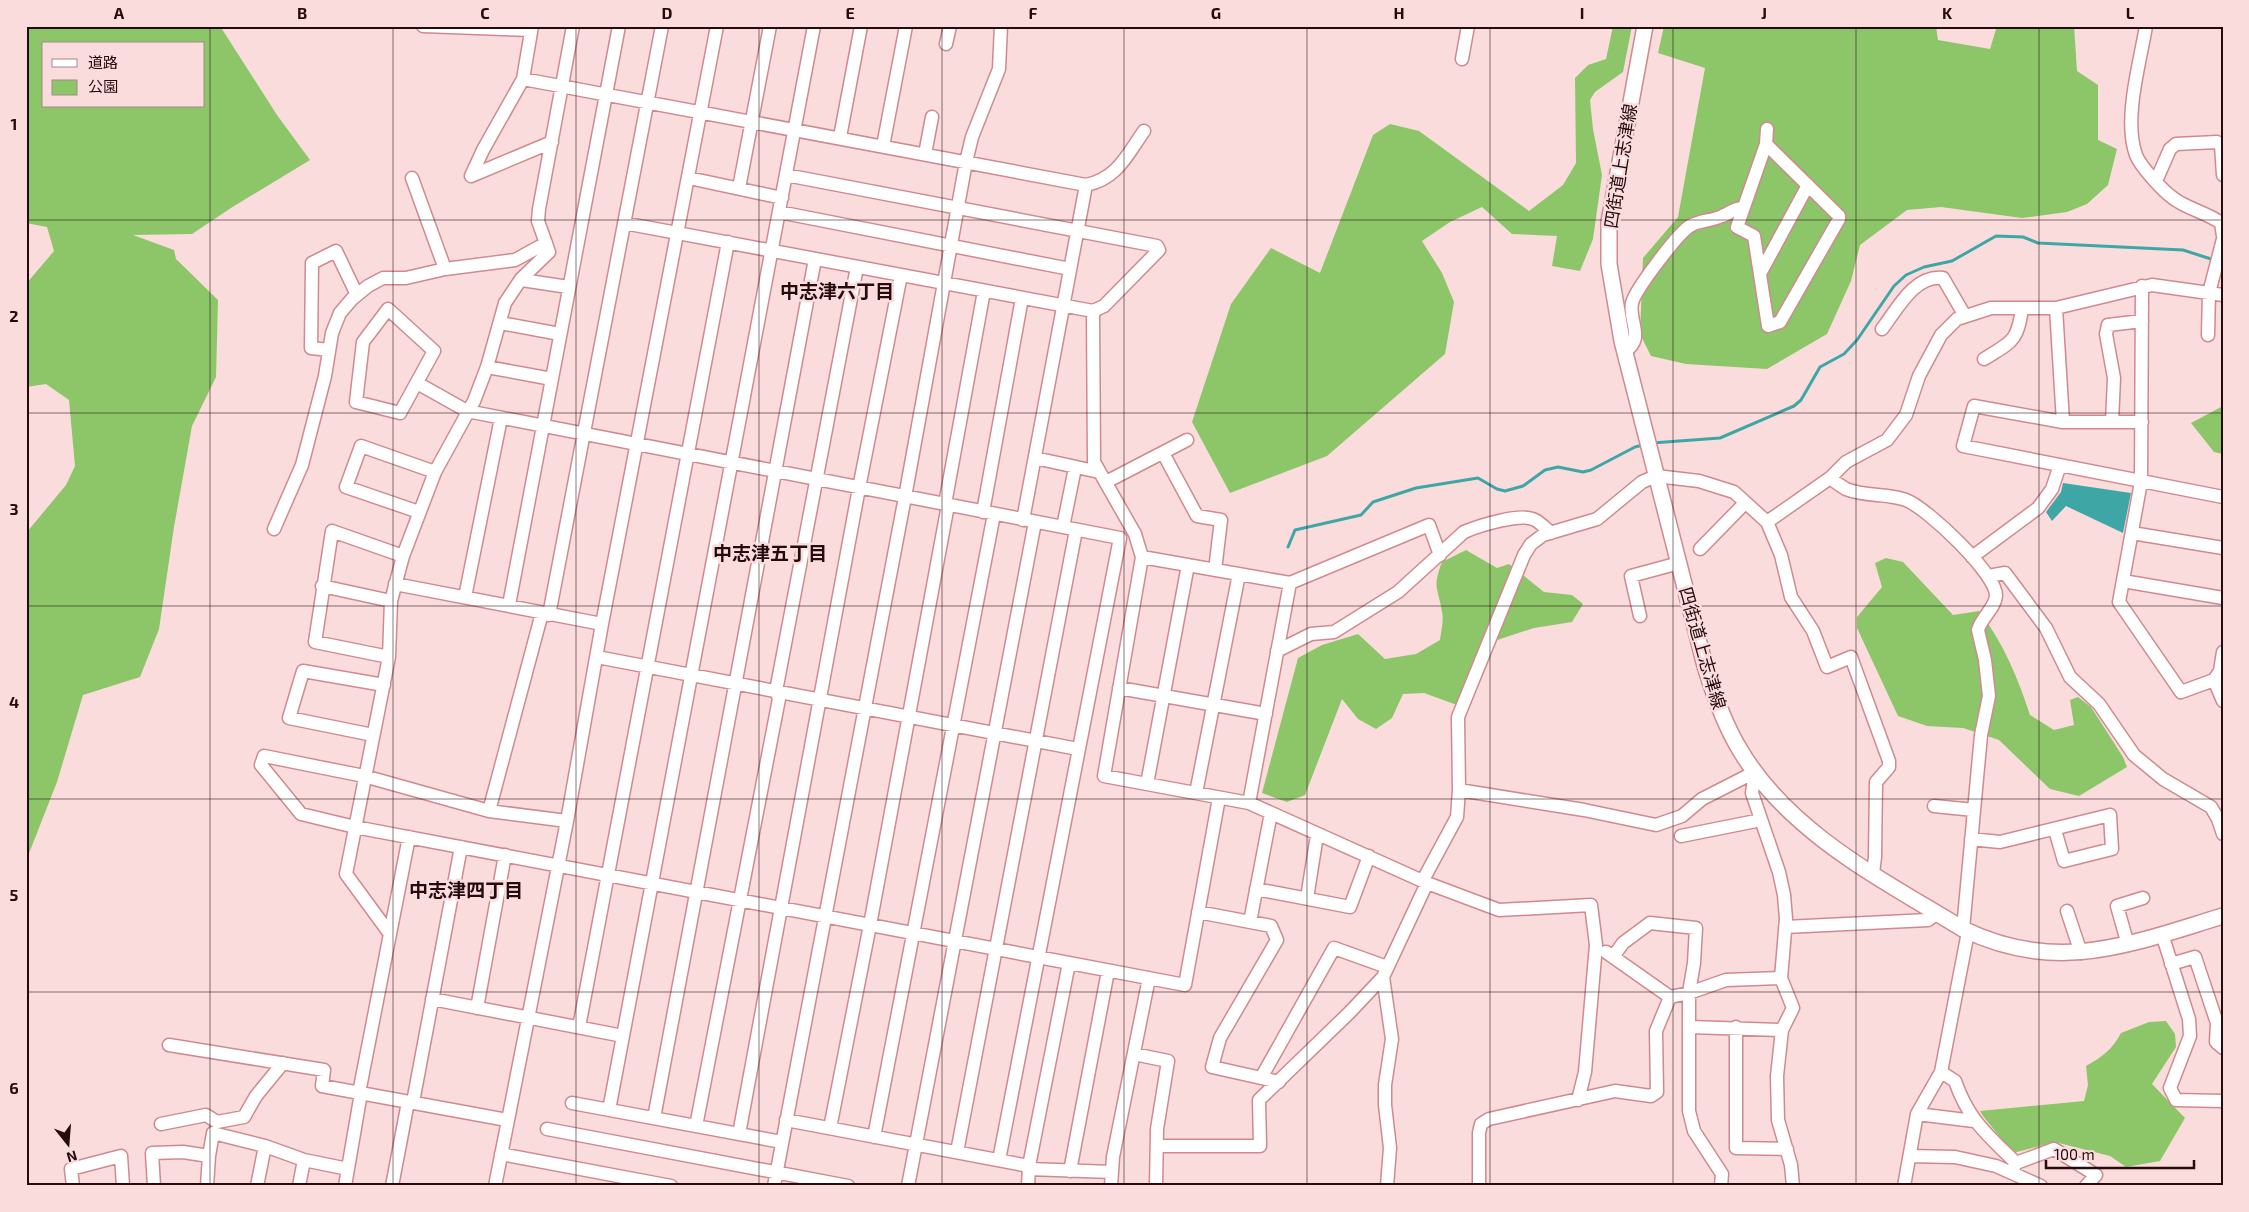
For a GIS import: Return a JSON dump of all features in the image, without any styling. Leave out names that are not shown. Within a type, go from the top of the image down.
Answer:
[{"type":"main road","name":"四街道上志津線","points":[[1644,26],[1608,222],[1611,286],[1624,352],[1704,666],[1716,700],[1737,744],[1755,772],[1786,809],[1816,836],[1965,930],[2028,950],[2081,953],[2128,944],[2223,916]]},
{"type":"street","points":[[423,26],[532,28],[523,79],[483,150],[471,176],[552,142]]},
{"type":"street","points":[[390,934],[346,874],[389,657],[391,601],[403,556],[435,472],[474,401],[487,367],[504,303],[522,280],[549,252],[538,221],[539,209],[574,26]]},
{"type":"street","points":[[509,605],[619,26]]},
{"type":"street","points":[[489,811],[546,614],[584,434],[662,26]]},
{"type":"street","points":[[495,1186],[567,821],[602,624],[717,26]]},
{"type":"street","points":[[738,188],[770,26]]},
{"type":"street","points":[[609,1110],[814,26]]},
{"type":"street","points":[[840,137],[861,26]]},
{"type":"street","points":[[883,146],[906,26]]},
{"type":"street","points":[[946,44],[950,26]]},
{"type":"street","points":[[774,1186],[905,497],[966,162],[972,137],[999,69],[1000,26]]},
{"type":"street","points":[[1462,59],[1468,26]]},
{"type":"street","points":[[2146,26],[2138,77],[2132,99],[2133,146],[2136,157],[2174,199],[2211,216],[2221,223],[2223,236]]},
{"type":"street","points":[[523,79],[840,137],[1086,185],[1106,179],[1115,173],[1144,131]]},
{"type":"street","points":[[925,154],[932,117]]},
{"type":"street","points":[[1766,144],[1839,216],[1780,322],[1768,326],[1754,236],[1737,227],[1766,144],[1767,130]]},
{"type":"street","points":[[2156,181],[2170,149],[2176,144],[2217,142],[2221,145],[2223,175]]},
{"type":"street","points":[[624,222],[1093,311],[1104,306],[1159,250],[1157,246],[786,175]]},
{"type":"street","points":[[412,178],[445,269]]},
{"type":"street","points":[[689,178],[782,198]]},
{"type":"street","points":[[908,1186],[994,733],[1029,521],[1035,458],[1086,185]]},
{"type":"street","points":[[1761,272],[1808,185]]},
{"type":"street","points":[[1624,352],[1629,349],[1637,333],[1632,310],[1634,297],[1678,236],[1688,227],[1701,221],[1722,216],[1736,208],[1743,208]]},
{"type":"street","points":[[779,212],[1070,269]]},
{"type":"street","points":[[2208,335],[2209,293],[2223,240]]},
{"type":"street","points":[[579,1028],[728,242]]},
{"type":"street","points":[[274,529],[302,465],[325,376],[332,333],[340,313],[357,295],[368,286],[383,278],[406,278],[445,269],[515,260],[546,243]]},
{"type":"street","points":[[329,350],[311,348],[312,263],[336,251],[357,295]]},
{"type":"street","points":[[654,1118],[774,471],[816,259]]},
{"type":"street","points":[[696,1126],[778,699],[776,691],[857,267]]},
{"type":"street","points":[[739,1134],[819,699],[901,275]]},
{"type":"street","points":[[1882,329],[1918,283],[1933,277],[1943,278],[1965,316]]},
{"type":"street","points":[[522,280],[568,287]]},
{"type":"street","points":[[1767,522],[1830,478],[1846,462],[1887,440],[1899,428],[1906,415],[1919,376],[1941,335],[1957,319],[1991,308],[2056,308],[2152,284],[2223,295]]},
{"type":"street","points":[[2142,286],[2141,482],[2119,602],[2181,692],[2214,680],[2220,671],[2223,652]]},
{"type":"street","points":[[830,1128],[870,925],[984,291]]},
{"type":"street","points":[[874,1136],[953,725],[1022,298]]},
{"type":"street","points":[[1984,358],[2011,342],[2019,330],[2022,308]]},
{"type":"street","points":[[2056,308],[2063,422]]},
{"type":"street","points":[[388,310],[434,351],[418,384],[400,413],[356,402],[363,342],[388,310]]},
{"type":"street","points":[[1093,311],[1094,462],[1135,534],[1142,557],[1104,776],[1249,803],[1317,835],[1499,910],[1591,905],[1596,945],[1585,1072],[1578,1100]]},
{"type":"street","points":[[2112,422],[2114,378],[2106,334],[2108,325],[2142,321]]},
{"type":"street","points":[[500,323],[560,334]]},
{"type":"street","points":[[487,367],[552,379]]},
{"type":"street","points":[[418,384],[467,411],[1120,538],[999,1160]]},
{"type":"street","points":[[2142,422],[2063,422],[1974,406],[1963,446],[2223,497]]},
{"type":"street","points":[[466,597],[501,418]]},
{"type":"street","points":[[1035,458],[1102,477],[1163,453],[1187,440]]},
{"type":"street","points":[[419,512],[346,487],[360,446],[435,472]]},
{"type":"street","points":[[1163,453],[1197,516],[1221,520],[1215,570]]},
{"type":"street","points":[[1972,557],[2038,508],[2052,489],[2060,465]]},
{"type":"street","points":[[1063,527],[1075,468]]},
{"type":"street","points":[[1157,1146],[1260,1146],[1259,1100],[1279,1082],[1385,972],[1425,881],[1457,817],[1459,790],[1458,717],[1524,555],[1531,544],[1543,535],[1597,518],[1642,482],[1656,476],[1698,481],[1734,492],[1767,522],[1781,555],[1791,597],[1813,631],[1827,667],[1851,657],[1889,761],[1889,768],[1876,782],[1873,873]]},
{"type":"street","points":[[1830,478],[1847,489],[1904,499],[1916,504],[1927,512],[1972,557],[1988,576],[1996,596],[1978,630],[1985,660],[1988,696],[1981,735],[1965,930],[1941,1072],[1917,1114],[1904,1186]]},
{"type":"street","points":[[1700,550],[1745,503]]},
{"type":"street","points":[[1277,651],[1311,634],[1334,632],[1398,592],[1464,532],[1477,527],[1517,518],[1534,519],[1551,533]]},
{"type":"street","points":[[1142,557],[1290,583],[1429,525],[1440,555]]},
{"type":"street","points":[[957,1152],[1076,530]]},
{"type":"street","points":[[389,657],[315,642],[322,586],[332,531],[403,556]]},
{"type":"street","points":[[2132,533],[2223,548]]},
{"type":"street","points":[[1640,616],[1631,576],[1678,563]]},
{"type":"street","points":[[1147,784],[1188,565]]},
{"type":"street","points":[[1988,576],[2005,573],[2046,628],[2070,676],[2099,704],[2134,755],[2163,779],[2211,807],[2218,819],[2223,834]]},
{"type":"street","points":[[1196,793],[1239,574]]},
{"type":"street","points":[[2123,580],[2223,598]]},
{"type":"street","points":[[1249,803],[1290,583]]},
{"type":"street","points":[[395,584],[602,624]]},
{"type":"street","points":[[322,586],[391,601]]},
{"type":"street","points":[[597,656],[1078,749]]},
{"type":"street","points":[[373,735],[289,718],[303,671],[384,685]]},
{"type":"street","points":[[2214,680],[2223,701]]},
{"type":"street","points":[[1119,688],[1163,694],[1266,714]]},
{"type":"street","points":[[567,821],[489,811],[364,776],[264,756],[261,764],[301,814],[409,837],[1185,985],[1219,798]]},
{"type":"street","points":[[1459,790],[1584,810],[1656,825],[1682,816],[1702,800],[1755,772]]},
{"type":"street","points":[[1755,772],[1752,793],[1779,872],[1784,895],[1785,927],[1781,978],[1793,1008],[1782,1030],[1777,1076],[1778,1120],[1787,1149],[1793,1186]]},
{"type":"street","points":[[1934,806],[1974,810]]},
{"type":"street","points":[[1250,922],[1271,813]]},
{"type":"street","points":[[1971,839],[2000,842],[2110,815],[2112,849],[2064,861],[2054,830]]},
{"type":"street","points":[[1681,836],[1761,820]]},
{"type":"street","points":[[1307,898],[1317,835]]},
{"type":"street","points":[[344,1186],[409,837]]},
{"type":"street","points":[[392,1186],[411,1102],[462,847]]},
{"type":"street","points":[[477,1008],[505,855]]},
{"type":"street","points":[[1256,889],[1350,907],[1369,856]]},
{"type":"street","points":[[2128,944],[2117,906],[2143,898]]},
{"type":"street","points":[[2067,911],[2081,953]]},
{"type":"street","points":[[1198,912],[1271,926],[1276,940],[1220,1038],[1212,1067],[1279,1082]]},
{"type":"street","points":[[1785,927],[1928,920],[1937,913]]},
{"type":"street","points":[[1614,957],[1623,943],[1650,923],[1696,928],[1694,964],[1689,993],[1690,1116],[1699,1141],[1722,1174],[1722,1186]]},
{"type":"street","points":[[2162,934],[2189,1019],[2190,1036],[2170,1088],[2176,1100],[2223,1101]]},
{"type":"street","points":[[1596,945],[1670,998]]},
{"type":"street","points":[[1260,1078],[1334,948],[1385,972]]},
{"type":"street","points":[[2171,964],[2196,957],[2217,1023],[2216,1042],[2223,1048]]},
{"type":"street","points":[[1028,1186],[1029,1167],[1069,963]]},
{"type":"street","points":[[1070,1172],[1108,971]]},
{"type":"street","points":[[1385,972],[1392,1039],[1385,1085],[1385,1105],[1390,1148],[1386,1186]]},
{"type":"street","points":[[1111,1186],[1112,1158],[1149,978]]},
{"type":"street","points":[[1670,998],[1726,980],[1781,978]]},
{"type":"street","points":[[1479,1186],[1478,1133],[1481,1124],[1489,1119],[1615,1091],[1651,1096],[1657,1092],[1656,1031],[1670,998]]},
{"type":"street","points":[[432,999],[623,1036]]},
{"type":"street","points":[[1690,1027],[1782,1030]]},
{"type":"street","points":[[1736,1028],[1736,1148],[1787,1149]]},
{"type":"street","points":[[169,1045],[324,1070],[322,1086],[507,1120]]},
{"type":"street","points":[[1134,1054],[1168,1061],[1160,1107],[1156,1186]]},
{"type":"street","points":[[215,1127],[244,1116],[256,1096],[283,1063]]},
{"type":"street","points":[[1941,1072],[1955,1081],[1962,1101],[1974,1120],[2014,1168],[2041,1186]]},
{"type":"street","points":[[572,1103],[782,1142]]},
{"type":"street","points":[[1917,1114],[1974,1120]]},
{"type":"street","points":[[161,1124],[206,1115],[215,1127],[304,1160],[348,1169]]},
{"type":"street","points":[[786,1120],[1029,1167],[1070,1172],[1112,1172]]},
{"type":"street","points":[[207,1186],[209,1156],[215,1127]]},
{"type":"street","points":[[547,1129],[848,1186]]},
{"type":"street","points":[[257,1186],[265,1146]]},
{"type":"street","points":[[1910,1156],[1955,1158],[2014,1168],[2054,1149],[2096,1175],[2086,1186]]},
{"type":"street","points":[[154,1186],[152,1153],[183,1152],[209,1156]]},
{"type":"street","points":[[501,1154],[642,1183],[671,1186]]},
{"type":"street","points":[[73,1186],[71,1169],[121,1156],[123,1186]]},
{"type":"street","points":[[299,1186],[304,1160]]},
{"type":"green space","points":[[26,26],[220,26],[277,115],[310,160],[192,234],[133,235],[174,250],[176,259],[218,300],[216,377],[192,426],[174,527],[159,629],[140,677],[83,695],[57,782],[26,861],[27,532],[66,485],[75,466],[69,400],[46,384],[26,387],[26,284],[54,251],[47,227],[26,223]]},
{"type":"green space","points":[[1613,26],[1632,26],[1623,72],[1595,92],[1590,100],[1593,129],[1602,175],[1593,239],[1580,271],[1552,266],[1557,236],[1512,234],[1482,207],[1450,222],[1422,241],[1442,273],[1454,302],[1445,354],[1327,456],[1230,493],[1192,422],[1231,304],[1271,248],[1320,273],[1373,135],[1390,124],[1419,131],[1529,211],[1563,185],[1576,163],[1575,78],[1588,65],[1606,59]]},
{"type":"green space","points":[[1664,26],[1936,26],[1938,40],[1990,49],[1997,26],[2074,26],[2077,71],[2098,85],[2098,140],[2117,149],[2108,185],[2087,204],[2067,212],[2022,218],[1941,207],[1907,210],[1860,245],[1851,281],[1827,334],[1767,369],[1686,364],[1651,356],[1640,334],[1643,258],[1678,217],[1705,68],[1658,53]]},
{"type":"green space","points":[[2223,406],[2223,454],[2214,452],[2191,423]]},
{"type":"green space","points":[[1466,550],[1497,568],[1509,564],[1544,592],[1572,595],[1583,604],[1572,622],[1534,628],[1482,645],[1457,705],[1424,693],[1403,694],[1392,718],[1376,729],[1358,719],[1342,699],[1305,795],[1287,802],[1262,793],[1298,658],[1322,645],[1358,634],[1385,659],[1416,654],[1440,640],[1443,618],[1437,577],[1442,562]]},
{"type":"green space","points":[[1886,558],[1903,562],[1953,615],[1979,611],[1988,623],[2009,661],[2030,715],[2054,730],[2074,725],[2070,700],[2078,697],[2091,707],[2123,757],[2127,767],[2079,796],[2050,789],[1999,740],[1963,728],[1927,726],[1898,716],[1857,628],[1857,617],[1882,587],[1875,563]]},
{"type":"green space","points":[[2166,1021],[2175,1034],[2176,1047],[2152,1084],[2185,1118],[2160,1161],[2126,1167],[2110,1156],[2055,1142],[2013,1153],[1980,1111],[2084,1101],[2088,1085],[2086,1066],[2106,1052],[2121,1033],[2149,1022]]},
{"type":"water","points":[[2063,483],[2131,493],[2123,533],[2066,506],[2052,521],[2046,512],[2061,492]]},
{"type":"waterway","points":[[1652,443],[1720,438],[1794,406],[1801,400],[1820,367],[1844,354],[1857,340],[1894,286],[1906,275],[1924,267],[1952,261],[1996,236],[2023,237],[2038,243],[2183,250],[2211,259]]},
{"type":"waterway","points":[[1288,547],[1295,530],[1361,515],[1373,502],[1416,488],[1478,478],[1497,489],[1505,491],[1523,486],[1545,470],[1558,467],[1583,472],[1591,470],[1635,447],[1643,445]]},
{"type":"district","name":"中志津六丁目","points":[[837,290]]},
{"type":"district","name":"中志津五丁目","points":[[770,552]]},
{"type":"district","name":"中志津四丁目","points":[[466,889]]}]
